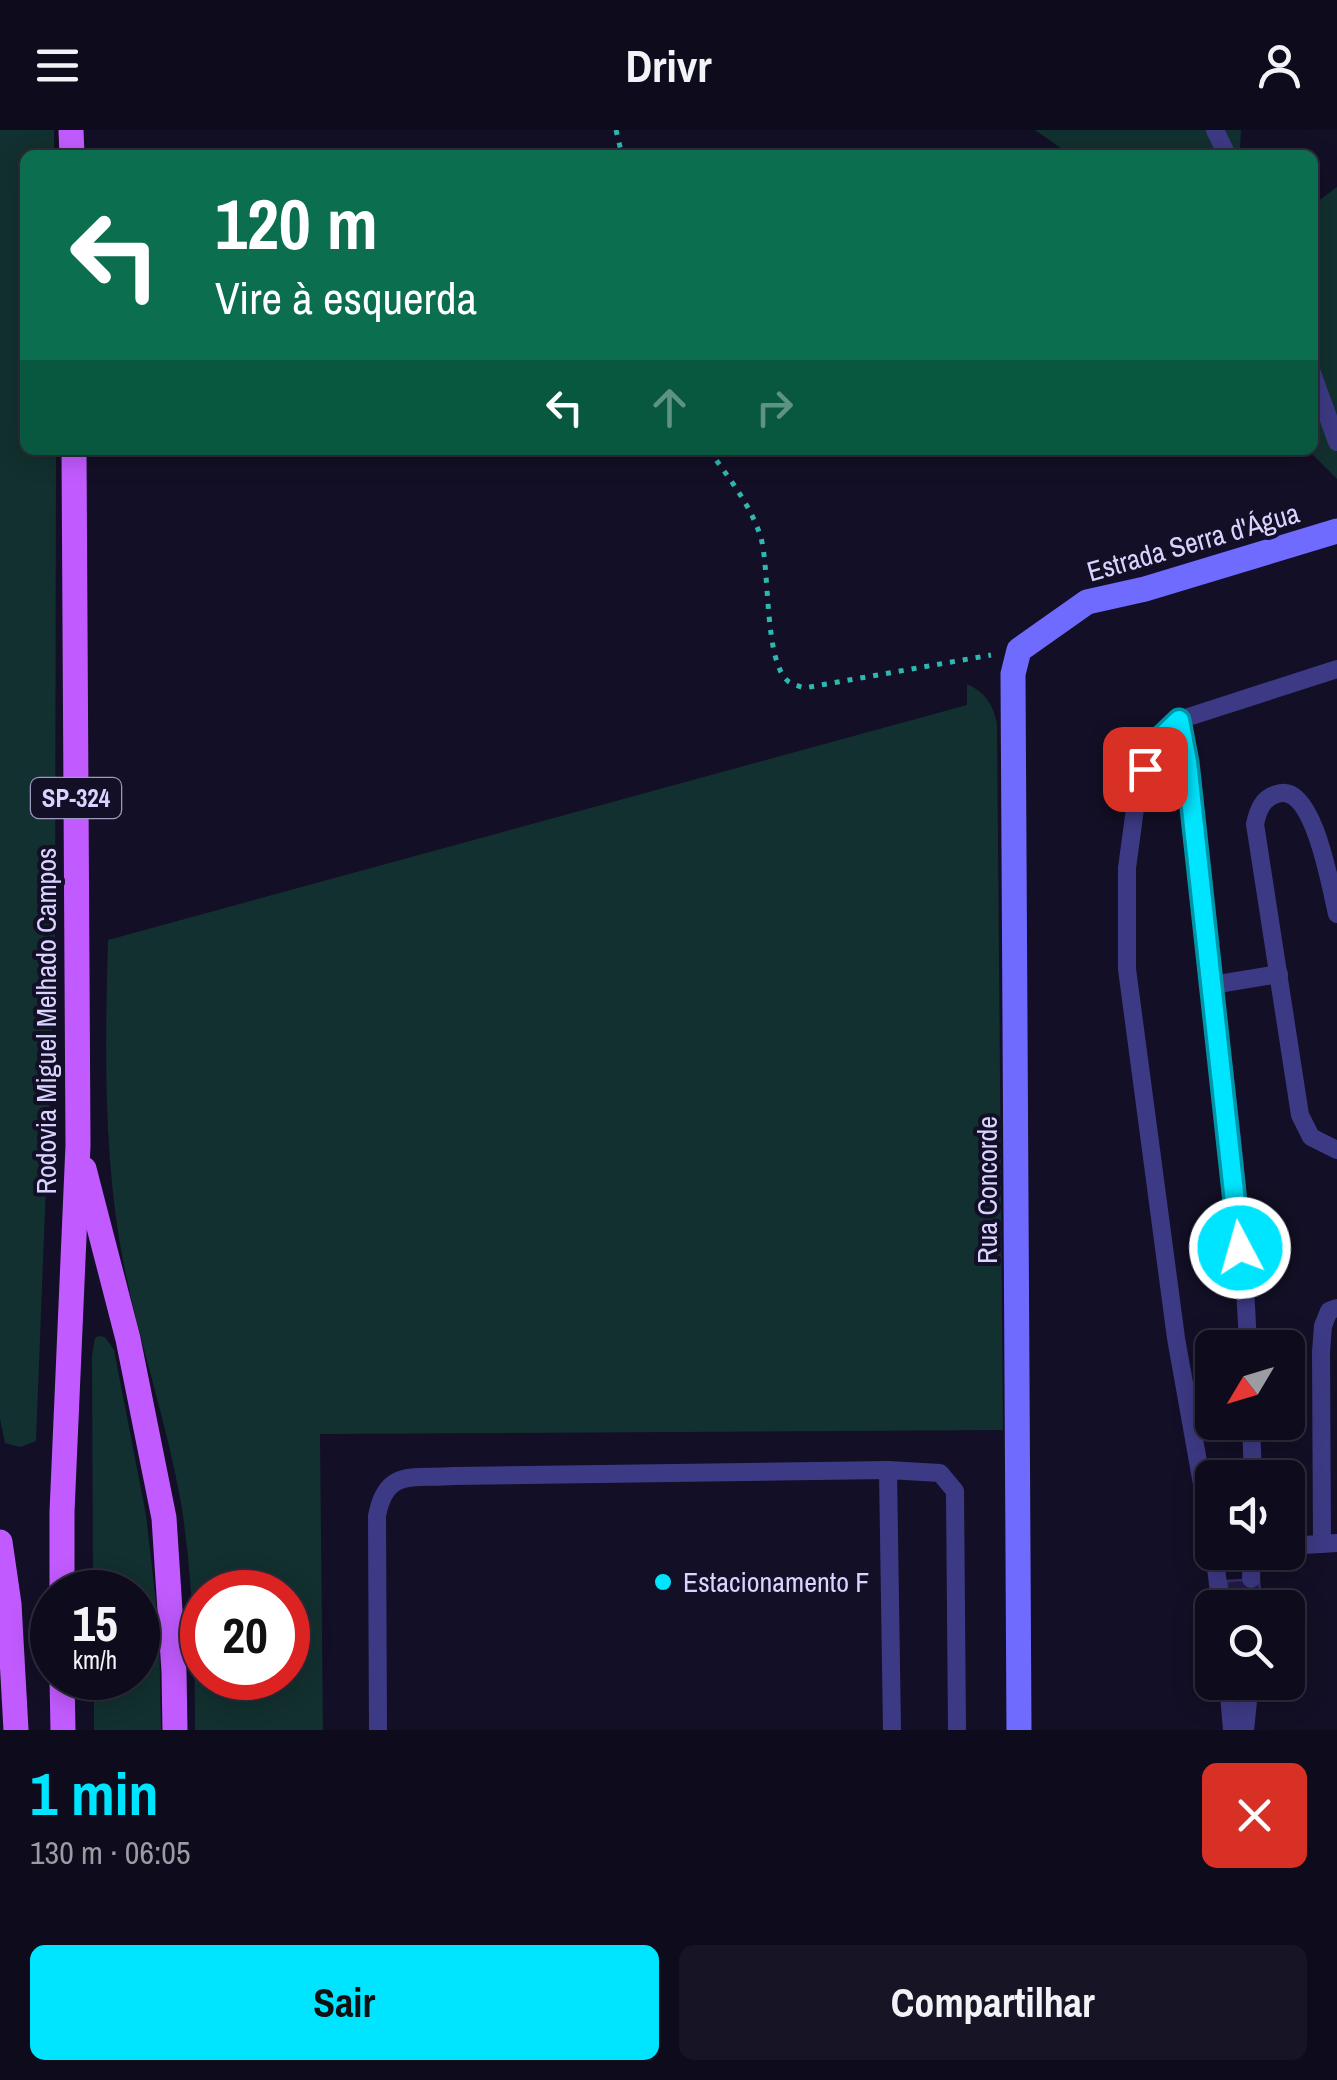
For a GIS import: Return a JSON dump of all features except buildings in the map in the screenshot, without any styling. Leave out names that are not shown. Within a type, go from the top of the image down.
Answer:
[{"type":"main road","name":"Rodovia Miguel Melhado Campos","points":[[62,1570],[78,1145],[74,455]]},
{"type":"main road","name":"Estrada Serra d'Água","points":[[1019,650],[1049,625],[1087,602],[1144,589],[1337,531]]},
{"type":"main road","name":"Rua Concorde","points":[[1019,650],[1012,674],[1019,1730]]},
{"type":"main road","points":[[78,1145],[128,1339],[164,1518],[174,1730]]},
{"type":"main road","points":[[0,1542],[9,1604],[16,1730]]},
{"type":"main road","points":[[62,1700],[62,1730]]},
{"type":"lane","points":[[1318,390],[1337,442]]},
{"type":"lane","points":[[1198,1460],[1176,1338],[1127,969],[1127,868],[1137,794],[1154,744],[1179,720],[1337,669]]},
{"type":"lane","points":[[1179,720],[1212,985],[1246,1330]]},
{"type":"lane","points":[[1337,914],[1311,817],[1294,796],[1275,794],[1258,810],[1255,824],[1300,1115],[1311,1138],[1337,1150]]},
{"type":"lane","points":[[1212,985],[1279,974]]},
{"type":"lane","points":[[1329,1544],[1321,1352],[1323,1326],[1329,1312],[1337,1308]]},
{"type":"lane","points":[[888,1470],[892,1730]]},
{"type":"lane","points":[[378,1730],[377,1516],[384,1490],[392,1482],[452,1476],[888,1470],[940,1473],[955,1491],[956,1730]]},
{"type":"lane","points":[[1251,1570],[1251,1579]]},
{"type":"lane","points":[[1230,1700],[1232,1730]]},
{"type":"lane","points":[[1246,1730],[1248,1700]]},
{"type":"path","points":[[712,455],[744,500],[760,535],[768,575],[773,652],[790,682],[804,688],[1019,650]]},
{"type":"green space","points":[[0,130],[54,130],[54,150],[20,150],[20,455],[56,455],[55,955],[36,1441],[20,1447],[5,1443],[0,1419]]},
{"type":"green space","points":[[1035,130],[1241,130],[1241,150],[1064,150]]},
{"type":"green space","points":[[1337,187],[1337,479],[1313,455],[1318,455],[1318,201]]},
{"type":"green space","points":[[967,684],[987,699],[997,723],[1003,1430],[320,1434],[323,1730],[195,1730],[194,1700],[310,1700],[310,1570],[189,1570],[181,1503],[117,1226],[106,1063],[108,940],[967,705]]},
{"type":"green space","points":[[105,1337],[114,1350],[146,1515],[152,1570],[93,1570],[95,1338]]},
{"type":"green space","points":[[160,1680],[161,1730],[94,1730],[94,1700],[160,1700]]},
{"type":"place","name":"Estacionamento F","points":[[663,1582]]},
{"type":"route","points":[[1145,769],[1154,744],[1179,720],[1187,762],[1240,1248]]}]
